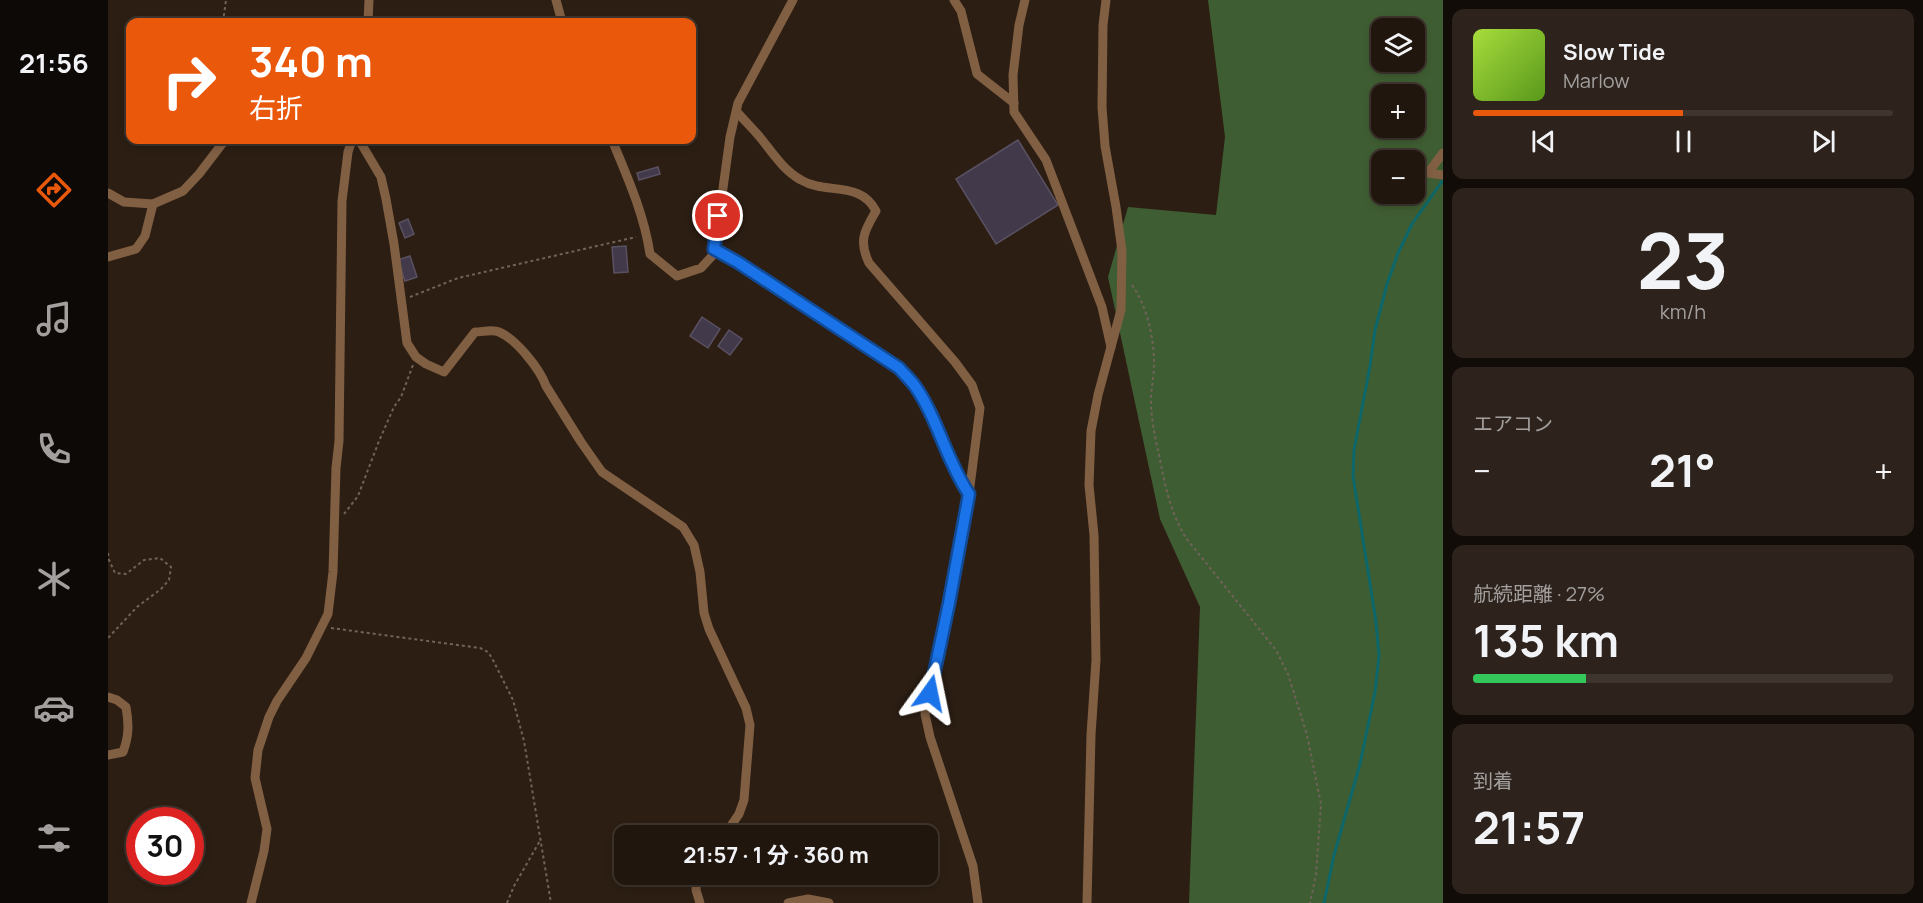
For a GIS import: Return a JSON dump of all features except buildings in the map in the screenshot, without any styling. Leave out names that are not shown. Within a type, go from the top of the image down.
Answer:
[{"type":"street","points":[[368,18],[369,0]]},
{"type":"street","points":[[556,0],[561,18]]},
{"type":"street","points":[[614,144],[647,234],[650,254],[678,276],[701,268],[714,254],[730,137],[738,103],[793,0]]},
{"type":"street","points":[[954,0],[962,11],[976,74],[1014,103]]},
{"type":"street","points":[[1025,0],[1019,25],[1013,75],[1014,111],[1046,160],[1102,307],[1111,349]]},
{"type":"street","points":[[1087,903],[1091,735],[1096,660],[1094,535],[1089,485],[1091,430],[1121,310],[1122,250],[1105,146],[1102,106],[1102,35],[1106,0]]},
{"type":"street","points":[[737,112],[782,165],[801,181],[815,186],[854,191],[872,202],[876,211],[862,239],[869,262],[955,362],[972,385],[980,408],[969,494],[925,714],[930,737],[973,866],[978,903]]},
{"type":"street","points":[[108,193],[124,202],[153,204],[183,191],[222,144]]},
{"type":"street","points":[[251,903],[267,829],[255,778],[258,750],[277,701],[306,658],[328,614],[333,572],[339,441],[342,201],[351,144]]},
{"type":"street","points":[[362,144],[381,177],[394,244],[407,343],[416,357],[444,372],[475,332],[498,331],[519,346],[544,379],[581,442],[602,472],[683,527],[694,545],[706,621],[746,708],[750,725],[744,800],[731,825]]},
{"type":"street","points":[[1443,153],[1428,172],[1443,176]]},
{"type":"street","points":[[108,257],[136,249],[145,236],[153,204]]},
{"type":"street","points":[[714,249],[899,368],[914,384],[923,400],[959,479],[969,494]]},
{"type":"street","points":[[108,697],[126,707],[129,723],[128,738],[123,752],[108,755]]},
{"type":"street","points":[[696,885],[700,903]]},
{"type":"street","points":[[788,903],[808,899],[829,903]]},
{"type":"path","points":[[224,18],[226,0]]},
{"type":"path","points":[[401,298],[415,296],[458,278],[647,234]]},
{"type":"path","points":[[1121,270],[1138,293],[1152,338],[1154,363],[1151,400],[1154,429],[1175,521],[1186,538],[1276,650],[1288,674],[1307,735],[1321,804],[1316,875],[1310,903]]},
{"type":"path","points":[[334,526],[358,496],[416,357]]},
{"type":"path","points":[[108,553],[115,573],[126,573],[144,560],[160,558],[171,567],[169,580],[137,607],[108,638]]},
{"type":"path","points":[[323,627],[480,648],[488,652],[502,674],[513,700],[529,765],[551,903]]},
{"type":"path","points":[[507,903],[541,839]]},
{"type":"green space","points":[[1208,0],[1443,0],[1443,903],[1189,903],[1200,607],[1160,519],[1108,277],[1128,207],[1216,215],[1225,137]]},
{"type":"waterway","points":[[1324,903],[1334,855],[1360,764],[1375,692],[1379,656],[1376,622],[1353,476],[1354,450],[1375,330],[1387,284],[1412,224],[1443,180]]},
{"type":"route","points":[[718,216],[714,249],[899,368],[914,384],[959,479],[969,494],[930,693]]}]
